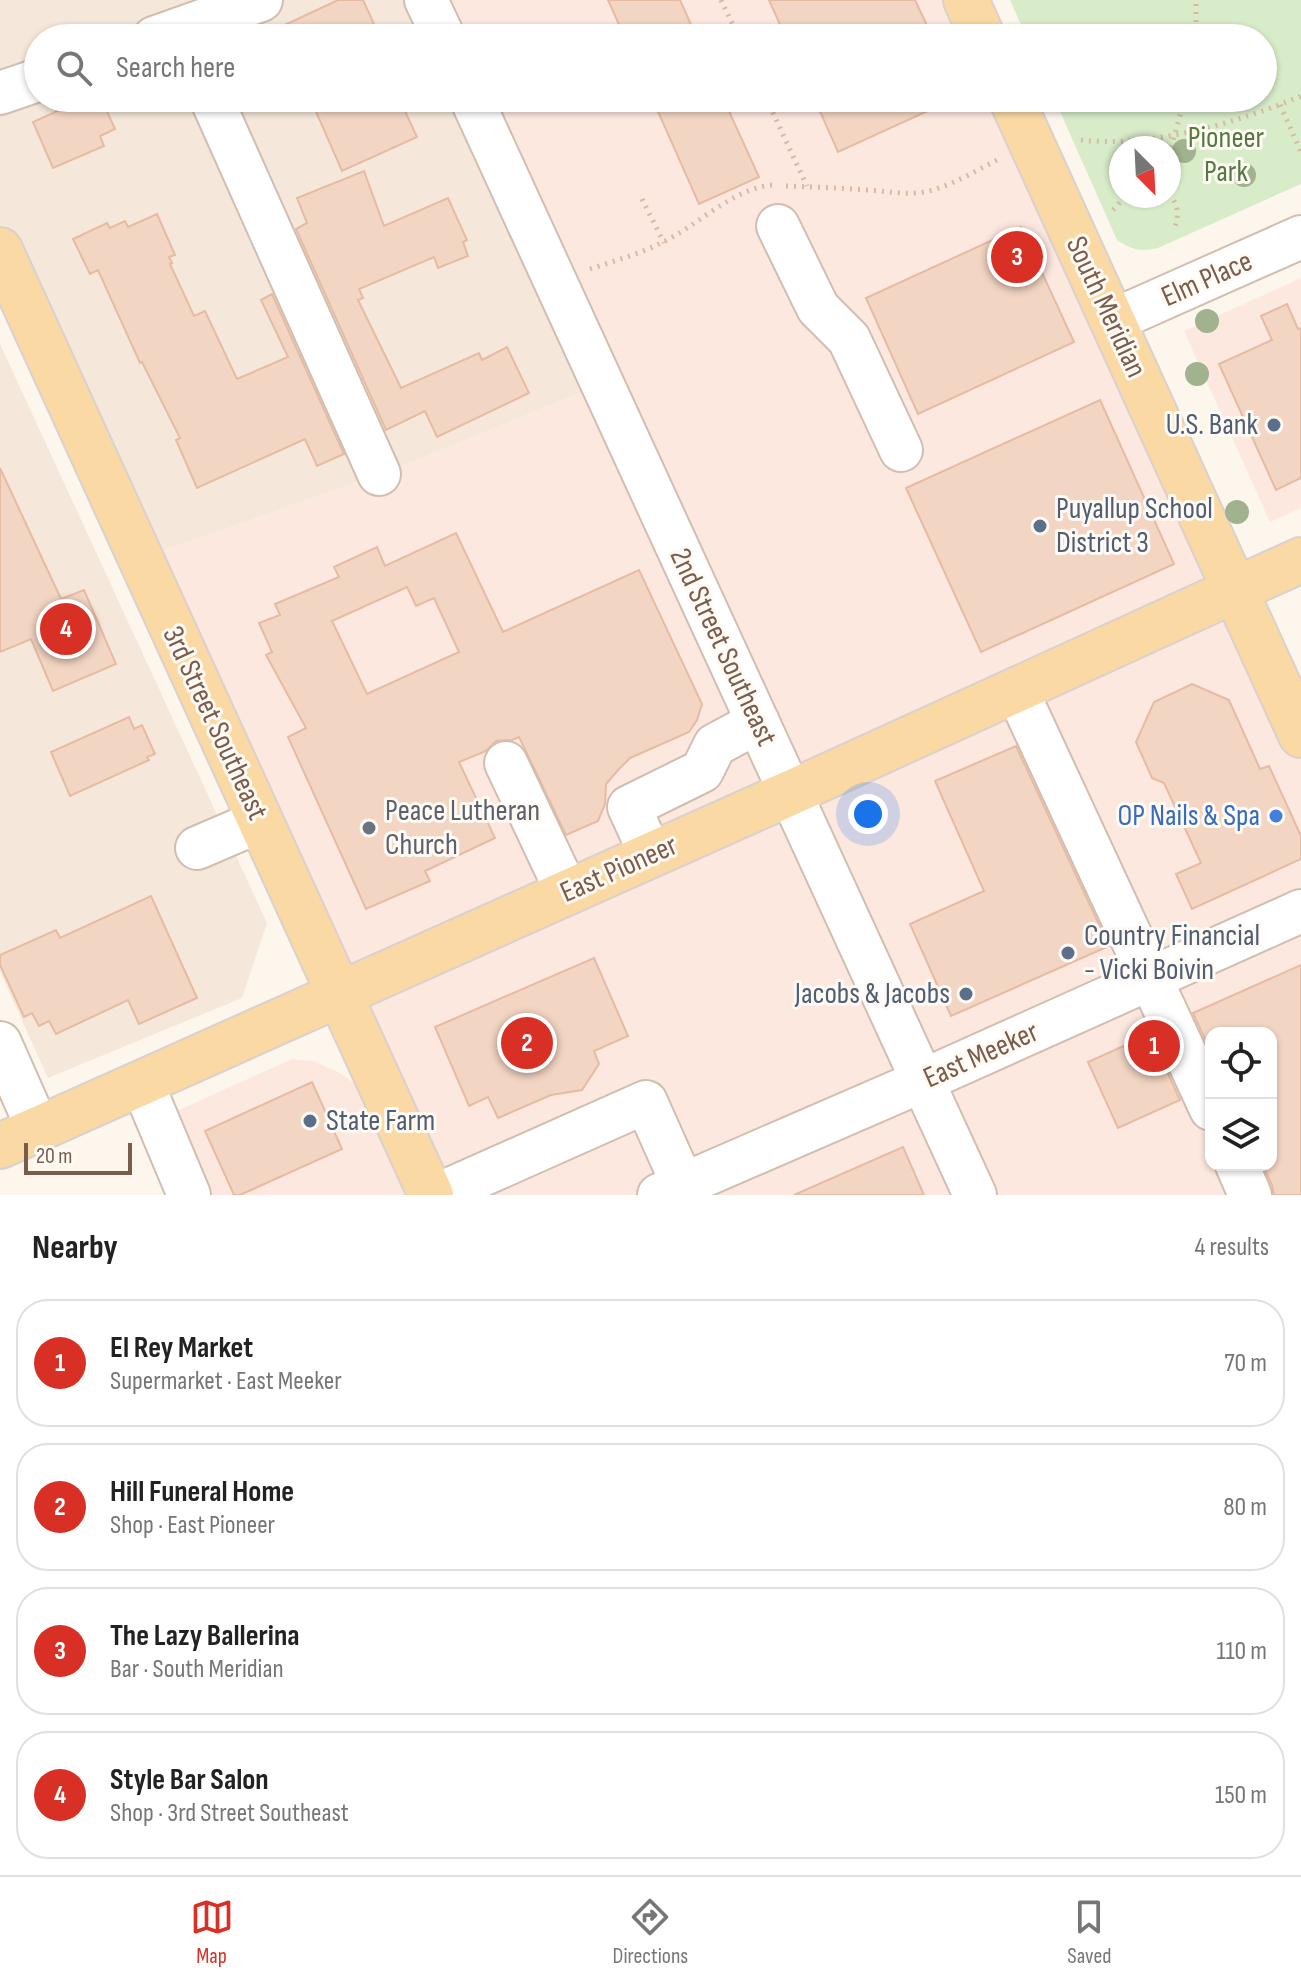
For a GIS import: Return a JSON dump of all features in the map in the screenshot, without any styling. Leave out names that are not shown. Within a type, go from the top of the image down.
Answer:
[{"type":"main road","points":[[966,0],[977,24]]},
{"type":"main road","name":"South Meridian","points":[[1017,112],[1301,735]]},
{"type":"main road","name":"3rd Street Southeast","points":[[0,250],[431,1195]]},
{"type":"main road","name":"East Pioneer","points":[[19,1138],[1301,560]]},
{"type":"street","points":[[189,24],[261,0]]},
{"type":"street","points":[[426,0],[437,24]]},
{"type":"street","points":[[0,93],[24,85]]},
{"type":"street","points":[[217,112],[379,474]]},
{"type":"street","name":"2nd Street Southeast","points":[[477,112],[975,1195]]},
{"type":"street","points":[[778,226],[818,308],[849,339],[901,450]]},
{"type":"street","name":"Elm Place","points":[[1112,321],[1301,237]]},
{"type":"street","points":[[1016,689],[1206,1099]]},
{"type":"street","points":[[651,855],[629,807],[702,771],[715,745],[758,722]]},
{"type":"street","points":[[506,763],[567,892]]},
{"type":"street","points":[[197,848],[260,821]]},
{"type":"street","name":"East Meeker","points":[[671,1190],[1301,911]]},
{"type":"street","points":[[0,1043],[19,1138]]},
{"type":"street","points":[[142,1083],[189,1195]]},
{"type":"street","points":[[437,1195],[646,1102],[671,1190]]},
{"type":"street","points":[[1240,1171],[1250,1195]]},
{"type":"path","points":[[721,0],[732,24]]},
{"type":"path","points":[[1196,0],[1196,24]]},
{"type":"path","points":[[1277,106],[1301,96]]},
{"type":"path","points":[[1280,105],[1301,152]]},
{"type":"path","points":[[773,112],[807,186]]},
{"type":"path","points":[[1175,134],[1181,112]]},
{"type":"path","points":[[1081,140],[1112,142],[1175,134],[1259,112]]},
{"type":"path","points":[[642,199],[664,243]]},
{"type":"path","points":[[1174,229],[1177,208]]},
{"type":"shaded area","points":[[0,0],[426,0],[437,24],[24,24],[24,112],[477,112],[602,384],[400,467],[140,559],[0,250]]},
{"type":"shaded area","points":[[426,0],[966,0],[977,24],[437,24]]},
{"type":"shaded area","points":[[477,112],[1017,112],[1301,734],[1301,1195],[208,1195],[170,1114],[292,1059],[313,1061],[357,1085],[140,559],[400,467],[602,384]]},
{"type":"shaded area","points":[[1301,278],[1301,508],[1270,522],[1184,331]]},
{"type":"shaded area","points":[[0,344],[267,923],[242,998],[48,1078],[0,972]]},
{"type":"green space","name":"Pioneer Park","points":[[1010,0],[1301,0],[1301,184],[1158,248],[1140,250],[1117,240],[1060,112],[1277,112],[1277,24],[1021,24]]},
{"type":"building","points":[[338,0],[363,0],[374,24],[287,24]]},
{"type":"building","points":[[608,0],[680,0],[691,24],[619,24]]},
{"type":"building","points":[[769,0],[915,0],[926,24],[780,24]]},
{"type":"building","points":[[55,112],[107,112],[115,129],[100,136],[104,146],[53,168],[33,122]]},
{"type":"building","points":[[316,112],[405,112],[417,137],[342,171]]},
{"type":"building","points":[[658,112],[729,112],[759,177],[699,204]]},
{"type":"building","points":[[820,112],[925,112],[838,152]]},
{"type":"building","points":[[364,171],[384,226],[448,198],[467,240],[463,242],[468,256],[438,268],[434,257],[359,289],[363,298],[358,300],[401,388],[479,353],[482,360],[507,347],[529,393],[437,437],[425,411],[386,430],[296,229],[307,223],[297,198]]},
{"type":"building","points":[[157,214],[175,255],[169,257],[170,264],[194,316],[205,311],[237,379],[288,357],[261,300],[272,294],[344,454],[317,466],[305,439],[197,488],[176,440],[180,438],[140,363],[98,270],[90,274],[73,239],[107,223],[110,228],[125,221],[128,227]]},
{"type":"building","points":[[1021,227],[1074,342],[918,414],[866,298]]},
{"type":"building","name":"U.S. Bank","points":[[1287,304],[1298,329],[1301,328],[1301,478],[1276,490],[1219,364],[1272,340],[1261,316]]},
{"type":"building","name":"Puyallup School District 3","points":[[1100,400],[1174,564],[981,652],[906,488]]},
{"type":"building","points":[[0,468],[61,599],[84,590],[116,664],[53,691],[31,639],[0,652]]},
{"type":"building","points":[[456,533],[503,632],[639,570],[702,704],[697,720],[689,732],[630,758],[606,784],[605,804],[598,821],[566,835],[519,737],[496,741],[486,751],[459,762],[495,838],[425,871],[430,881],[366,909],[288,737],[306,728],[266,655],[272,652],[259,623],[280,615],[275,604],[339,577],[334,567],[377,547],[385,566]],"holes":[[[407,587],[416,606],[434,598],[459,652],[367,694],[332,621]]]},
{"type":"building","points":[[1192,684],[1229,700],[1260,769],[1269,766],[1301,836],[1301,859],[1192,909],[1176,874],[1201,863],[1164,783],[1152,778],[1136,742],[1154,702]]},
{"type":"building","points":[[129,717],[134,729],[142,725],[155,754],[147,757],[149,760],[70,796],[51,752]]},
{"type":"building","points":[[1016,746],[1109,946],[951,1016],[910,924],[984,891],[935,781]]},
{"type":"building","points":[[151,896],[197,998],[139,1024],[128,1000],[56,1034],[49,1021],[39,1026],[32,1013],[24,1017],[0,965],[0,955],[56,930],[60,938]]},
{"type":"building","points":[[594,958],[628,1036],[594,1051],[599,1064],[582,1090],[551,1095],[498,1118],[488,1097],[469,1106],[435,1027]]},
{"type":"building","points":[[1301,965],[1301,1195],[1274,1195],[1266,1171],[1277,1171],[1277,1027],[1205,1027],[1205,1039],[1193,1013]]},
{"type":"building","points":[[1150,1034],[1180,1100],[1118,1128],[1088,1062]]},
{"type":"building","points":[[312,1082],[342,1149],[234,1195],[205,1131]]},
{"type":"building","points":[[903,1147],[924,1195],[794,1195]]},
{"type":"place","name":"The Lazy Ballerina","points":[[1017,257]]},
{"type":"place","name":"U.S. Bank","points":[[1274,425]]},
{"type":"place","name":"Puyallup School District 3","points":[[1040,526]]},
{"type":"place","name":"Style Bar Salon","points":[[66,629]]},
{"type":"place","name":"OP Nails & Spa","points":[[1276,816]]},
{"type":"place","name":"Peace Lutheran Church","points":[[369,828]]},
{"type":"place","name":"Country Financial - Vicki Boivin","points":[[1068,953]]},
{"type":"place","name":"Jacobs & Jacobs","points":[[966,994]]},
{"type":"place","name":"Hill Funeral Home","points":[[527,1043]]},
{"type":"place","name":"El Rey Market","points":[[1154,1046]]},
{"type":"place","name":"State Farm","points":[[310,1121]]}]
